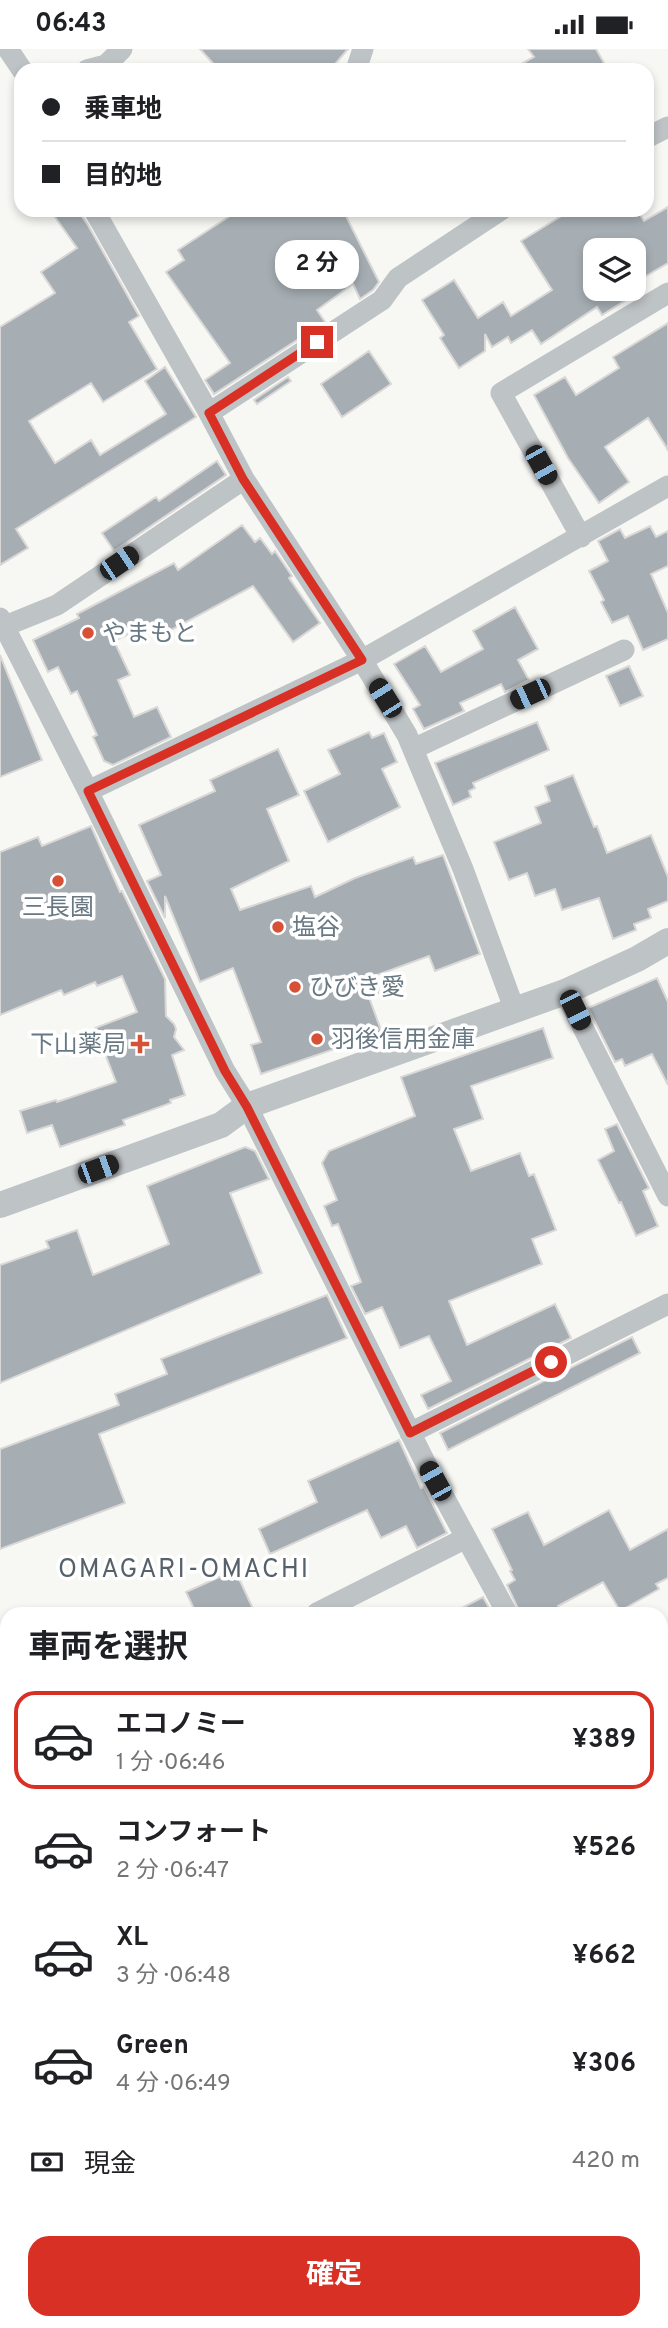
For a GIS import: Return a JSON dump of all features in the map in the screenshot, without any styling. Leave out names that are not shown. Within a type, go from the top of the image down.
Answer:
[{"type":"street","points":[[108,63],[122,49]]},
{"type":"street","points":[[98,217],[209,413],[243,479],[362,660],[407,735],[463,869],[515,1011]]},
{"type":"street","points":[[209,413],[382,300],[398,278],[490,217]]},
{"type":"street","points":[[581,537],[501,393],[668,293]]},
{"type":"street","points":[[243,479],[57,605],[1,624],[88,791],[225,1071],[247,1107],[410,1433],[504,1607]]},
{"type":"street","points":[[88,791],[362,660],[668,486]]},
{"type":"street","points":[[413,749],[624,650]]},
{"type":"street","points":[[0,1205],[221,1125],[247,1107],[565,992],[637,959],[668,941]]},
{"type":"street","points":[[565,992],[668,1196]]},
{"type":"street","points":[[410,1433],[668,1304]]},
{"type":"street","points":[[329,1607],[466,1538]]},
{"type":"building","points":[[200,49],[348,49],[336,63],[213,63]]},
{"type":"building","points":[[528,49],[596,49],[604,63],[523,63],[534,57]]},
{"type":"building","points":[[668,207],[668,263],[646,276],[646,238],[583,238],[583,301],[624,301],[602,315],[597,307],[541,344],[532,330],[511,343],[508,337],[492,347],[485,334],[485,351],[459,368],[440,338],[444,335],[422,300],[454,280],[478,318],[503,302],[511,316],[552,290],[521,241],[560,217],[641,217],[644,221]]},
{"type":"building","points":[[55,217],[82,217],[88,225],[139,316],[129,322],[157,369],[103,402],[91,383],[29,421],[55,463],[91,440],[100,455],[166,414],[145,381],[165,367],[196,417],[16,529],[28,548],[0,565],[0,327],[55,293],[41,272],[77,248]]},
{"type":"building","points":[[228,217],[346,217],[379,282],[360,299],[353,284],[317,310],[325,322],[214,394],[205,380],[230,363],[166,272],[184,260],[178,250]]},
{"type":"building","points":[[668,323],[668,450],[648,418],[605,447],[629,482],[599,503],[568,458],[534,395],[565,377],[576,395],[619,368],[613,357]]},
{"type":"building","points":[[369,351],[391,384],[342,417],[321,384]]},
{"type":"building","points":[[288,377],[291,381],[257,404],[254,400]]},
{"type":"building","points":[[217,461],[226,475],[114,551],[102,533],[156,497],[159,501]]},
{"type":"building","points":[[242,525],[255,542],[260,538],[272,554],[275,551],[292,576],[289,578],[320,623],[293,642],[253,586],[162,635],[155,621],[114,641],[130,675],[118,680],[134,717],[157,707],[171,737],[113,765],[104,761],[93,737],[97,735],[77,691],[71,694],[58,667],[48,672],[33,640],[79,618],[77,614],[174,563],[178,570]]},
{"type":"building","points":[[650,526],[656,537],[668,531],[668,566],[651,574],[668,613],[668,639],[643,650],[628,616],[612,623],[589,571],[608,561],[598,541],[620,529],[625,538]]},
{"type":"building","points":[[515,607],[538,649],[518,660],[529,680],[505,692],[501,684],[460,703],[464,711],[424,729],[413,709],[420,705],[394,664],[425,646],[441,672],[483,649],[473,631]]},
{"type":"building","points":[[0,655],[42,760],[0,777]]},
{"type":"building","points":[[629,666],[643,696],[620,706],[606,676]]},
{"type":"building","points":[[537,722],[549,750],[473,783],[475,788],[469,791],[471,797],[453,805],[435,763]]},
{"type":"building","points":[[369,732],[372,738],[384,733],[397,762],[382,769],[400,807],[328,842],[304,791],[340,774],[328,750]]},
{"type":"building","points":[[278,749],[299,795],[267,809],[289,861],[231,889],[240,910],[311,886],[315,897],[355,878],[413,857],[416,864],[443,855],[480,954],[435,971],[429,956],[374,976],[380,993],[369,997],[382,1033],[261,1074],[251,1045],[261,1042],[233,968],[200,982],[165,896],[165,918],[147,881],[161,875],[139,825],[215,791],[210,780]]},
{"type":"building","points":[[573,775],[607,853],[651,835],[668,877],[668,901],[648,909],[651,918],[634,924],[636,930],[613,939],[599,898],[562,910],[555,889],[535,896],[527,873],[509,880],[494,842],[541,823],[535,807],[550,801],[545,786]]},
{"type":"building","points":[[91,826],[120,892],[122,891],[165,979],[166,1016],[174,1024],[174,1037],[184,1050],[172,1055],[185,1095],[170,1100],[171,1103],[123,1120],[125,1125],[60,1147],[52,1125],[27,1133],[20,1111],[116,1082],[95,1028],[137,1012],[122,976],[97,986],[95,982],[64,995],[61,990],[0,1015],[0,852],[38,837],[42,846]]},
{"type":"building","points":[[657,978],[668,1002],[668,1085],[652,1054],[625,1066],[622,1059],[615,1062],[588,1008]]},
{"type":"building","points":[[543,1028],[553,1058],[471,1086],[483,1119],[454,1129],[471,1171],[520,1153],[529,1176],[534,1174],[556,1230],[532,1239],[542,1264],[449,1301],[467,1345],[555,1304],[571,1338],[428,1409],[421,1395],[451,1381],[429,1336],[400,1348],[382,1307],[365,1314],[351,1286],[361,1282],[338,1224],[332,1226],[324,1206],[337,1200],[322,1163],[329,1151],[415,1116],[401,1077]]},
{"type":"building","points":[[617,1124],[649,1188],[643,1191],[658,1226],[636,1236],[598,1160],[614,1151],[605,1129]]},
{"type":"building","points":[[245,1147],[255,1151],[269,1179],[230,1193],[262,1273],[0,1383],[0,1265],[49,1248],[46,1241],[77,1230],[93,1275],[169,1244],[147,1186]]},
{"type":"building","points":[[327,1295],[347,1338],[99,1434],[125,1503],[0,1549],[0,1449],[119,1405],[115,1394],[167,1374],[161,1359]]},
{"type":"building","points":[[632,1337],[640,1353],[448,1450],[440,1433]]},
{"type":"building","points":[[399,1440],[421,1488],[424,1487],[447,1533],[417,1548],[406,1526],[381,1538],[367,1510],[270,1554],[259,1529],[317,1502],[308,1481]]},
{"type":"building","points":[[609,1510],[630,1550],[668,1529],[668,1578],[656,1584],[659,1589],[627,1607],[618,1607],[603,1582],[559,1607],[517,1607],[507,1585],[515,1580],[510,1571],[512,1570],[492,1529],[528,1512],[544,1545]]},
{"type":"building","points":[[235,1570],[252,1607],[193,1607],[186,1592]]},
{"type":"building","points":[[483,1597],[489,1607],[464,1607]]},
{"type":"place","name":"やまもと","points":[[88,633]]},
{"type":"place","name":"三長園","points":[[58,881]]},
{"type":"place","name":"塩谷","points":[[278,927]]},
{"type":"place","name":"ひびき愛","points":[[295,987]]},
{"type":"place","name":"羽後信用金庫","points":[[317,1039]]},
{"type":"place","name":"下山薬局","points":[[140,1044]]},
{"type":"district","name":"OMAGARI-OMACHI","points":[[184,1568]]},
{"type":"route","points":[[317,342],[209,413],[243,479],[362,660],[88,791],[225,1071],[247,1107],[410,1433],[551,1362]]}]
